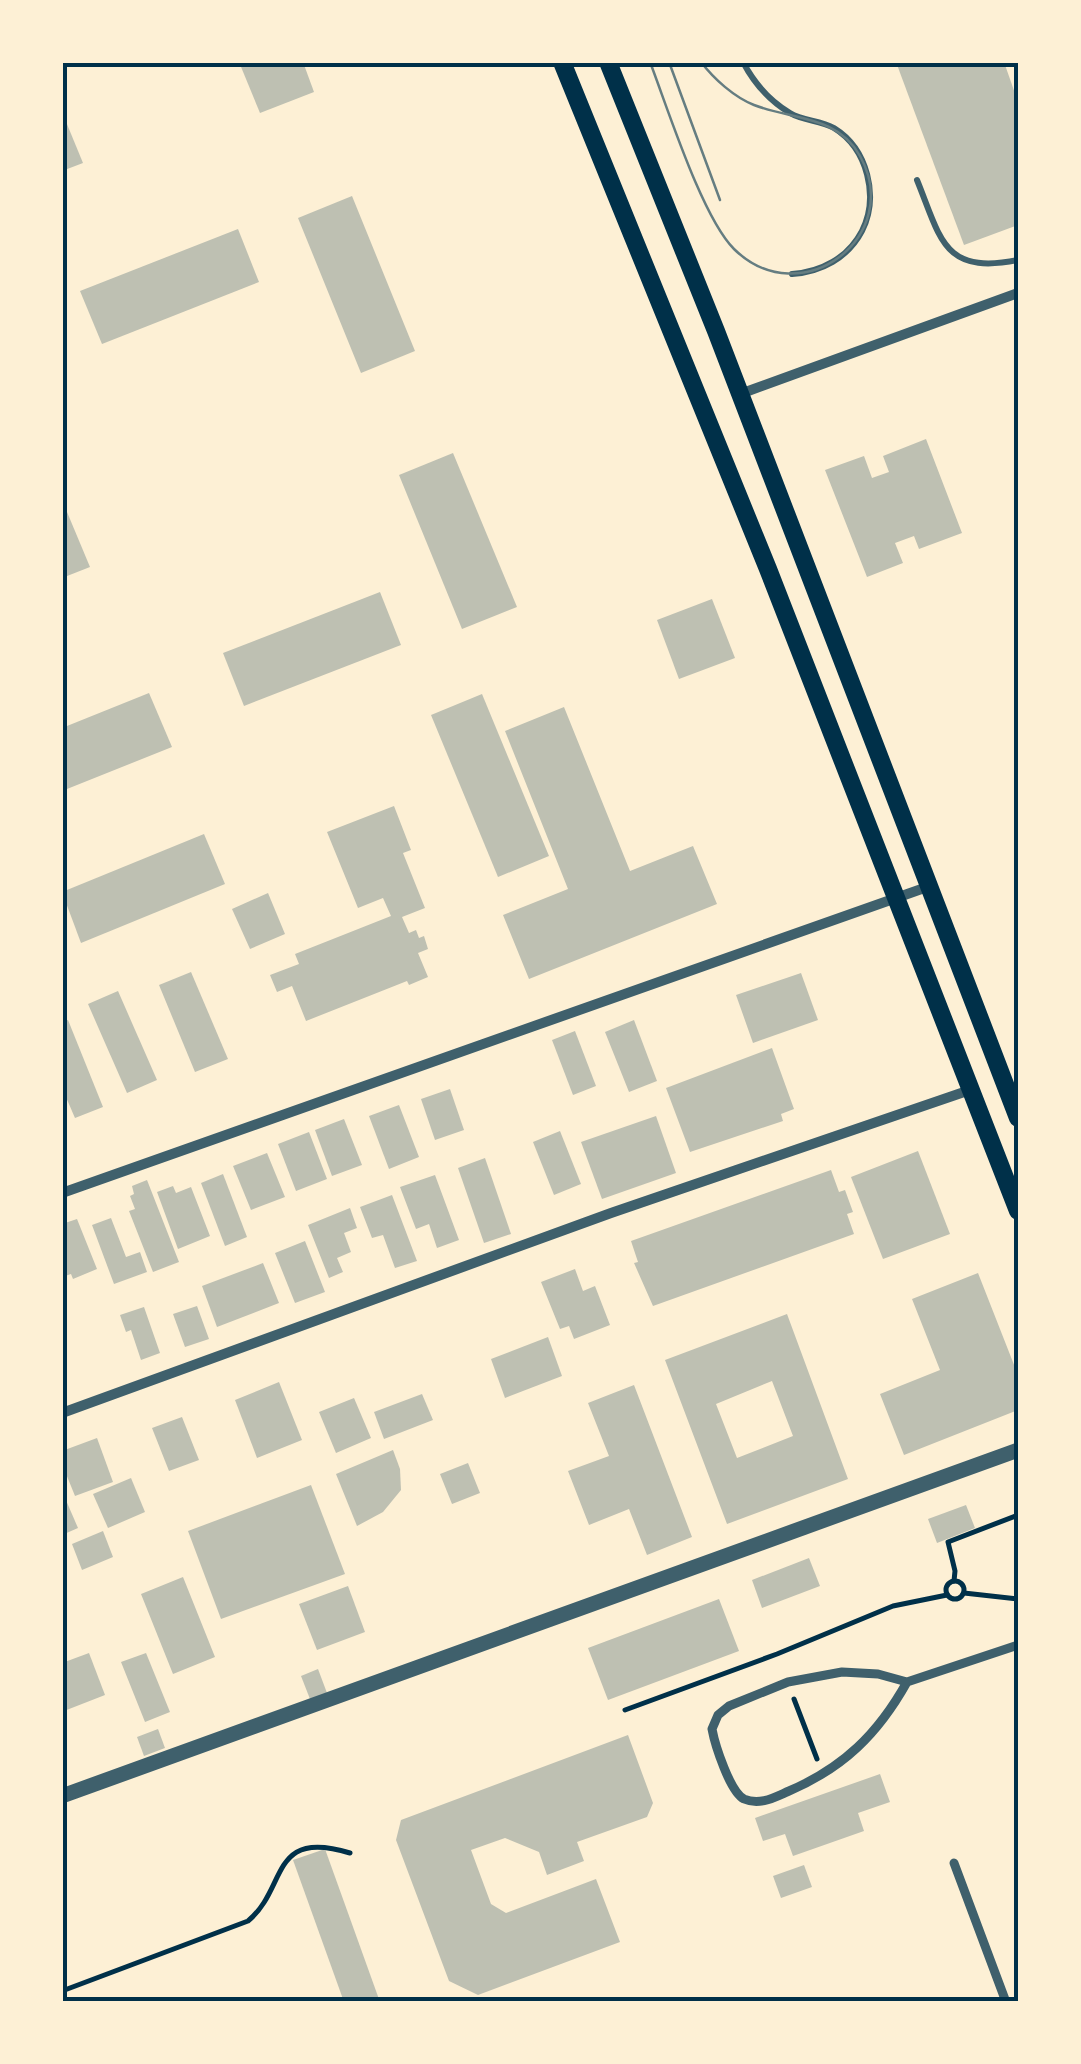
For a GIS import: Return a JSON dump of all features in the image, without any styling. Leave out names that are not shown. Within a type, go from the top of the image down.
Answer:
[{"type":"main road","points":[[562,62],[775,587],[1018,1211]]},
{"type":"main road","points":[[608,62],[1018,1118]]},
{"type":"street","points":[[740,394],[1018,294]]},
{"type":"street","points":[[62,1193],[930,886]]},
{"type":"street","points":[[62,1413],[611,1213],[970,1090]]},
{"type":"street","points":[[62,1796],[1018,1450]]},
{"type":"street","points":[[907,1682],[877,1725],[841,1764],[823,1776],[768,1800],[745,1800],[735,1792],[712,1729],[718,1715],[743,1699],[788,1682],[842,1672],[878,1674],[907,1682],[1018,1645]]},
{"type":"street","points":[[954,1863],[1006,2002]]},
{"type":"lane","points":[[743,62],[768,96],[793,115],[818,121],[848,140],[866,171],[869,210],[862,232],[849,249],[821,269],[792,274]]},
{"type":"lane","points":[[917,180],[940,237],[955,256],[969,263],[1018,260]]},
{"type":"path","points":[[947,1595],[947,1586],[954,1581],[956,1571],[948,1542],[1018,1514]]},
{"type":"path","points":[[954,1581],[962,1585],[964,1593]]},
{"type":"path","points":[[625,1710],[893,1606],[947,1595],[958,1599],[964,1593]]},
{"type":"path","points":[[964,1593],[1018,1599]]},
{"type":"path","points":[[777,1654],[823,1776]]},
{"type":"path","points":[[62,1991],[248,1921],[258,1912],[283,1863],[295,1854],[328,1846],[350,1854]]},
{"type":"building","points":[[239,62],[303,62],[314,92],[260,113]]},
{"type":"building","points":[[896,62],[1004,62],[1018,102],[1018,225],[964,245]]},
{"type":"building","points":[[62,112],[83,163],[62,171]]},
{"type":"building","points":[[352,196],[415,351],[361,373],[298,218]]},
{"type":"building","points":[[238,229],[259,282],[102,344],[80,291]]},
{"type":"building","points":[[926,439],[962,533],[919,549],[914,536],[895,543],[903,563],[867,577],[825,470],[864,456],[872,478],[889,472],[883,456]]},
{"type":"building","points":[[453,453],[517,607],[462,629],[399,475]]},
{"type":"building","points":[[62,500],[90,567],[62,578]]},
{"type":"building","points":[[380,592],[401,645],[244,706],[223,653]]},
{"type":"building","points":[[712,599],[735,658],[679,679],[657,620]]},
{"type":"building","points":[[149,693],[172,747],[62,791],[62,728]]},
{"type":"building","points":[[482,694],[549,856],[498,877],[431,715]]},
{"type":"building","points":[[564,707],[630,871],[693,846],[717,904],[529,979],[503,915],[568,889],[505,731]]},
{"type":"building","points":[[394,806],[411,850],[403,853],[425,908],[402,917],[409,933],[416,930],[419,938],[424,936],[428,949],[418,953],[428,977],[409,985],[407,981],[306,1021],[292,986],[277,992],[270,975],[299,964],[295,954],[391,916],[383,898],[358,908],[327,832]]},
{"type":"building","points":[[204,834],[225,884],[81,943],[62,892]]},
{"type":"building","points":[[268,893],[285,934],[250,949],[232,909]]},
{"type":"building","points":[[191,972],[228,1059],[195,1072],[159,985]]},
{"type":"building","points":[[801,973],[818,1020],[753,1043],[736,995]]},
{"type":"building","points":[[118,991],[157,1080],[127,1093],[88,1004]]},
{"type":"building","points":[[68,1020],[103,1107],[75,1118],[62,1088],[62,1022]]},
{"type":"building","points":[[634,1020],[657,1081],[629,1092],[605,1032]]},
{"type":"building","points":[[575,1031],[596,1086],[573,1095],[552,1040]]},
{"type":"building","points":[[772,1048],[794,1109],[781,1114],[783,1121],[690,1152],[666,1088]]},
{"type":"building","points":[[450,1089],[464,1130],[435,1140],[421,1099]]},
{"type":"building","points":[[399,1105],[419,1157],[389,1169],[369,1116]]},
{"type":"building","points":[[656,1116],[676,1173],[602,1199],[581,1142]]},
{"type":"building","points":[[344,1119],[362,1165],[332,1176],[315,1130]]},
{"type":"building","points":[[560,1131],[581,1184],[554,1195],[533,1142]]},
{"type":"building","points":[[309,1132],[327,1179],[296,1191],[278,1144]]},
{"type":"building","points":[[918,1151],[950,1234],[883,1259],[851,1177]]},
{"type":"building","points":[[267,1153],[285,1197],[251,1210],[233,1166]]},
{"type":"building","points":[[485,1158],[511,1234],[484,1243],[458,1168]]},
{"type":"building","points":[[831,1170],[839,1192],[845,1190],[853,1212],[847,1214],[854,1234],[653,1306],[634,1263],[638,1262],[631,1241]]},
{"type":"building","points":[[223,1174],[247,1237],[225,1246],[201,1183]]},
{"type":"building","points":[[435,1175],[459,1240],[437,1248],[429,1224],[416,1229],[400,1187]]},
{"type":"building","points":[[147,1180],[179,1262],[153,1272],[129,1211],[135,1209],[130,1196],[134,1194],[132,1186]]},
{"type":"building","points":[[173,1186],[176,1193],[191,1187],[210,1236],[178,1249],[157,1192]]},
{"type":"building","points":[[392,1195],[417,1261],[395,1268],[383,1235],[372,1238],[360,1207]]},
{"type":"building","points":[[350,1208],[357,1228],[344,1233],[351,1252],[337,1258],[343,1272],[329,1278],[308,1225]]},
{"type":"building","points":[[111,1218],[126,1257],[140,1252],[147,1272],[114,1284],[92,1225]]},
{"type":"building","points":[[77,1219],[97,1269],[73,1279],[71,1274],[62,1277],[62,1224]]},
{"type":"building","points":[[305,1241],[325,1292],[295,1303],[275,1253]]},
{"type":"building","points":[[263,1263],[279,1303],[217,1327],[202,1286]]},
{"type":"building","points":[[575,1269],[583,1291],[595,1286],[610,1325],[574,1339],[569,1326],[560,1329],[541,1282]]},
{"type":"building","points":[[978,1273],[1018,1375],[1018,1410],[904,1455],[880,1394],[940,1370],[912,1299]]},
{"type":"building","points":[[197,1306],[209,1339],[185,1347],[173,1314]]},
{"type":"building","points":[[144,1307],[160,1353],[141,1360],[131,1330],[126,1332],[120,1315]]},
{"type":"building","points":[[787,1314],[848,1479],[727,1524],[665,1360]],"holes":[[[772,1381],[793,1436],[737,1458],[716,1404]]]},
{"type":"building","points":[[548,1337],[562,1376],[505,1398],[491,1359]]},
{"type":"building","points":[[279,1382],[302,1440],[257,1458],[235,1400]]},
{"type":"building","points":[[634,1385],[692,1537],[647,1555],[629,1509],[589,1525],[568,1471],[609,1456],[588,1403]]},
{"type":"building","points":[[422,1394],[433,1420],[384,1439],[374,1412]]},
{"type":"building","points":[[354,1398],[371,1438],[336,1453],[319,1412]]},
{"type":"building","points":[[182,1417],[199,1460],[169,1471],[152,1428]]},
{"type":"building","points":[[97,1438],[113,1482],[75,1496],[62,1464],[62,1451]]},
{"type":"building","points":[[393,1450],[400,1469],[401,1490],[383,1512],[357,1526],[336,1474]]},
{"type":"building","points":[[468,1463],[480,1493],[452,1504],[440,1474]]},
{"type":"building","points":[[131,1478],[145,1512],[108,1528],[93,1494]]},
{"type":"building","points":[[311,1485],[345,1574],[221,1619],[188,1531]]},
{"type":"building","points":[[62,1491],[78,1528],[62,1535]]},
{"type":"building","points":[[966,1505],[975,1528],[937,1543],[928,1519]]},
{"type":"building","points":[[103,1531],[113,1557],[82,1570],[72,1544]]},
{"type":"building","points":[[809,1558],[820,1586],[762,1608],[752,1580]]},
{"type":"building","points":[[183,1577],[215,1657],[173,1674],[141,1594]]},
{"type":"building","points":[[348,1586],[365,1632],[317,1650],[299,1604]]},
{"type":"building","points":[[719,1599],[739,1651],[608,1700],[588,1648]]},
{"type":"building","points":[[89,1653],[105,1695],[64,1711],[62,1663]]},
{"type":"building","points":[[146,1653],[170,1712],[145,1722],[121,1662]]},
{"type":"building","points":[[318,1669],[327,1693],[310,1699],[301,1676]]},
{"type":"building","points":[[158,1729],[165,1748],[144,1756],[137,1737]]},
{"type":"building","points":[[628,1735],[653,1803],[647,1817],[577,1842],[584,1861],[547,1875],[539,1852],[505,1838],[471,1850],[491,1904],[506,1913],[596,1879],[620,1942],[478,1995],[449,1981],[396,1840],[401,1820]]},
{"type":"building","points":[[880,1774],[890,1802],[858,1813],[864,1831],[793,1856],[785,1834],[763,1841],[755,1818]]},
{"type":"building","points":[[325,1849],[380,2002],[344,2002],[293,1860]]},
{"type":"building","points":[[804,1865],[812,1887],[781,1898],[773,1876]]},
{"type":"tram line","points":[[650,62],[698,188],[734,249],[760,267],[788,274],[815,270],[839,257],[858,238],[869,214],[870,186],[860,156],[839,133],[826,126],[739,97],[701,62]]},
{"type":"tram line","points":[[669,62],[720,200]]}]
